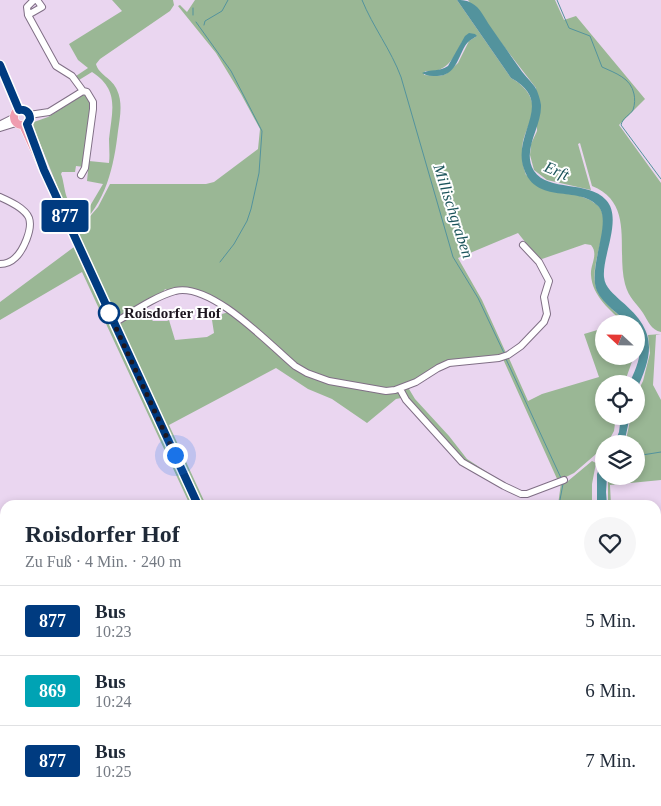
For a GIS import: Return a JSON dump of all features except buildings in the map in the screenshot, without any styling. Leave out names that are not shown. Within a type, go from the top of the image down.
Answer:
[{"type":"main road","points":[[0,65],[19,110]]},
{"type":"main road","points":[[20,122],[30,119],[30,115],[26,110],[19,110],[15,113],[44,170],[196,500]]},
{"type":"street","points":[[28,15],[42,7],[36,0],[27,7],[28,15],[55,64],[74,78],[83,91],[87,92],[93,105],[85,168],[81,174]]},
{"type":"street","points":[[30,115],[49,112],[83,91]]},
{"type":"street","points":[[0,124],[20,122]]},
{"type":"street","points":[[0,128],[20,122]]},
{"type":"street","points":[[0,197],[24,211],[29,217],[30,224],[29,231],[18,255],[12,261],[0,264]]},
{"type":"street","points":[[114,323],[166,294],[180,290],[194,291],[225,307],[295,366],[307,373],[329,381],[381,391],[391,391],[422,379],[449,363],[488,360],[505,356],[534,334],[544,322],[547,314],[544,297],[549,284],[539,262],[523,245]]},
{"type":"street","points":[[400,389],[406,400],[459,460],[490,479],[521,494],[527,494],[564,480]]},
{"type":"shaded area","points":[[112,0],[173,0],[174,5],[170,11],[100,59],[96,64],[97,68],[117,90],[120,105],[120,121],[111,171],[102,196],[87,218],[75,228],[73,225],[75,223],[62,198],[33,126],[34,122],[48,117],[86,93],[91,102],[84,167],[76,166],[75,172],[62,172],[61,174],[65,192],[71,204],[83,206],[87,211],[103,184],[87,181],[89,161],[109,163],[112,102],[107,86],[92,72],[79,80],[76,76],[88,68],[78,60],[69,44],[122,11]]},
{"type":"shaded area","points":[[195,0],[457,0],[511,78],[524,88],[531,98],[532,115],[523,141],[522,150],[526,175],[590,200],[600,208],[603,228],[595,270],[595,280],[600,295],[619,315],[615,315],[608,308],[592,283],[591,271],[594,252],[591,245],[585,244],[542,259],[537,257],[518,233],[458,258],[482,300],[506,353],[461,359],[389,390],[324,378],[300,367],[202,292],[169,291],[165,289],[162,294],[118,318],[116,317],[77,234],[98,207],[110,184],[206,184],[214,182],[258,149],[260,129],[216,53],[178,6],[180,5],[187,12]],"holes":[[[477,36],[469,41],[458,63],[446,74],[440,76],[424,75],[425,71],[439,70],[444,67],[456,54],[462,42]]]},
{"type":"shaded area","points":[[457,0],[470,2],[479,9],[537,91],[541,105],[539,122],[530,155],[534,171],[549,182],[589,190],[598,194],[606,200],[611,208],[613,217],[611,237],[604,268],[604,277],[610,290],[635,315],[619,315],[607,305],[597,291],[595,270],[603,222],[602,213],[598,206],[580,196],[547,191],[538,187],[530,180],[524,169],[523,143],[532,108],[531,98],[524,88],[511,78]]},
{"type":"shaded area","points":[[468,0],[555,0],[564,20],[576,16],[645,99],[619,125],[661,183],[661,332],[650,325],[627,289],[623,270],[619,215],[614,204],[605,194],[592,186],[580,143],[578,144],[591,190],[547,180],[534,170],[530,155],[531,144],[537,131],[536,88]]},
{"type":"shaded area","points":[[469,33],[477,36],[466,44],[452,70],[437,76],[422,73],[448,66],[465,36]]},
{"type":"shaded area","points":[[74,247],[191,500],[188,500],[82,272],[0,320],[0,302]]},
{"type":"shaded area","points":[[161,299],[143,310],[153,321],[169,320],[175,340],[207,337],[214,333],[212,320],[222,318],[222,314],[229,312],[311,378],[398,392],[401,398],[396,399],[367,423],[332,399],[308,389],[276,368],[169,425],[204,500],[200,500],[119,323]]},
{"type":"shaded area","points":[[645,330],[649,343],[649,353],[643,375],[633,375],[637,365],[645,365]]},
{"type":"shaded area","points":[[595,331],[595,365],[631,365],[627,375],[598,375],[584,334]]},
{"type":"shaded area","points":[[661,334],[656,335],[653,385],[661,400],[661,480],[645,482],[645,435],[627,435],[629,425],[645,425],[644,375],[650,353],[648,335]]},
{"type":"shaded area","points":[[508,356],[528,401],[542,394],[595,378],[595,425],[615,425],[612,435],[595,435],[595,455],[574,473],[558,481],[503,359]]},
{"type":"shaded area","points":[[412,386],[409,389],[415,399],[467,459],[521,492],[462,461],[408,401],[404,390]]},
{"type":"shaded area","points":[[620,425],[628,425],[626,435],[618,435]]},
{"type":"shaded area","points":[[592,461],[595,462],[592,500],[559,500],[561,483],[568,481]]},
{"type":"shaded area","points":[[597,485],[606,485],[607,500],[597,500]]},
{"type":"shaded area","points":[[608,485],[610,485],[611,500],[608,500]]},
{"type":"waterway","points":[[204,25],[205,21],[222,11],[228,0]]},
{"type":"waterway","name":"Millischgraben","points":[[362,0],[401,77],[453,257],[478,298],[504,353]]},
{"type":"waterway","points":[[557,0],[569,28],[590,36],[602,67],[622,77],[630,84],[634,94],[634,106],[621,125],[661,179]]},
{"type":"waterway","points":[[193,8],[193,15]]},
{"type":"waterway","points":[[196,22],[231,71],[262,131],[259,173],[251,209],[247,221],[234,244],[220,262]]},
{"type":"waterway","name":"Millischgraben","points":[[506,359],[561,478]]},
{"type":"waterway","points":[[645,455],[661,452]]},
{"type":"waterway","name":"Millischgraben","points":[[560,500],[563,484]]},
{"type":"bus line","name":"877","points":[[0,65],[19,110],[26,110],[29,113],[30,119],[27,124],[44,170],[196,500]]},
{"type":"place","name":"Roisdorfer Hof","points":[[109,313]]},
{"type":"route","points":[[109,313],[175,455]]},
{"type":"water label","name":"Erft","points":[[557,170]]}]
